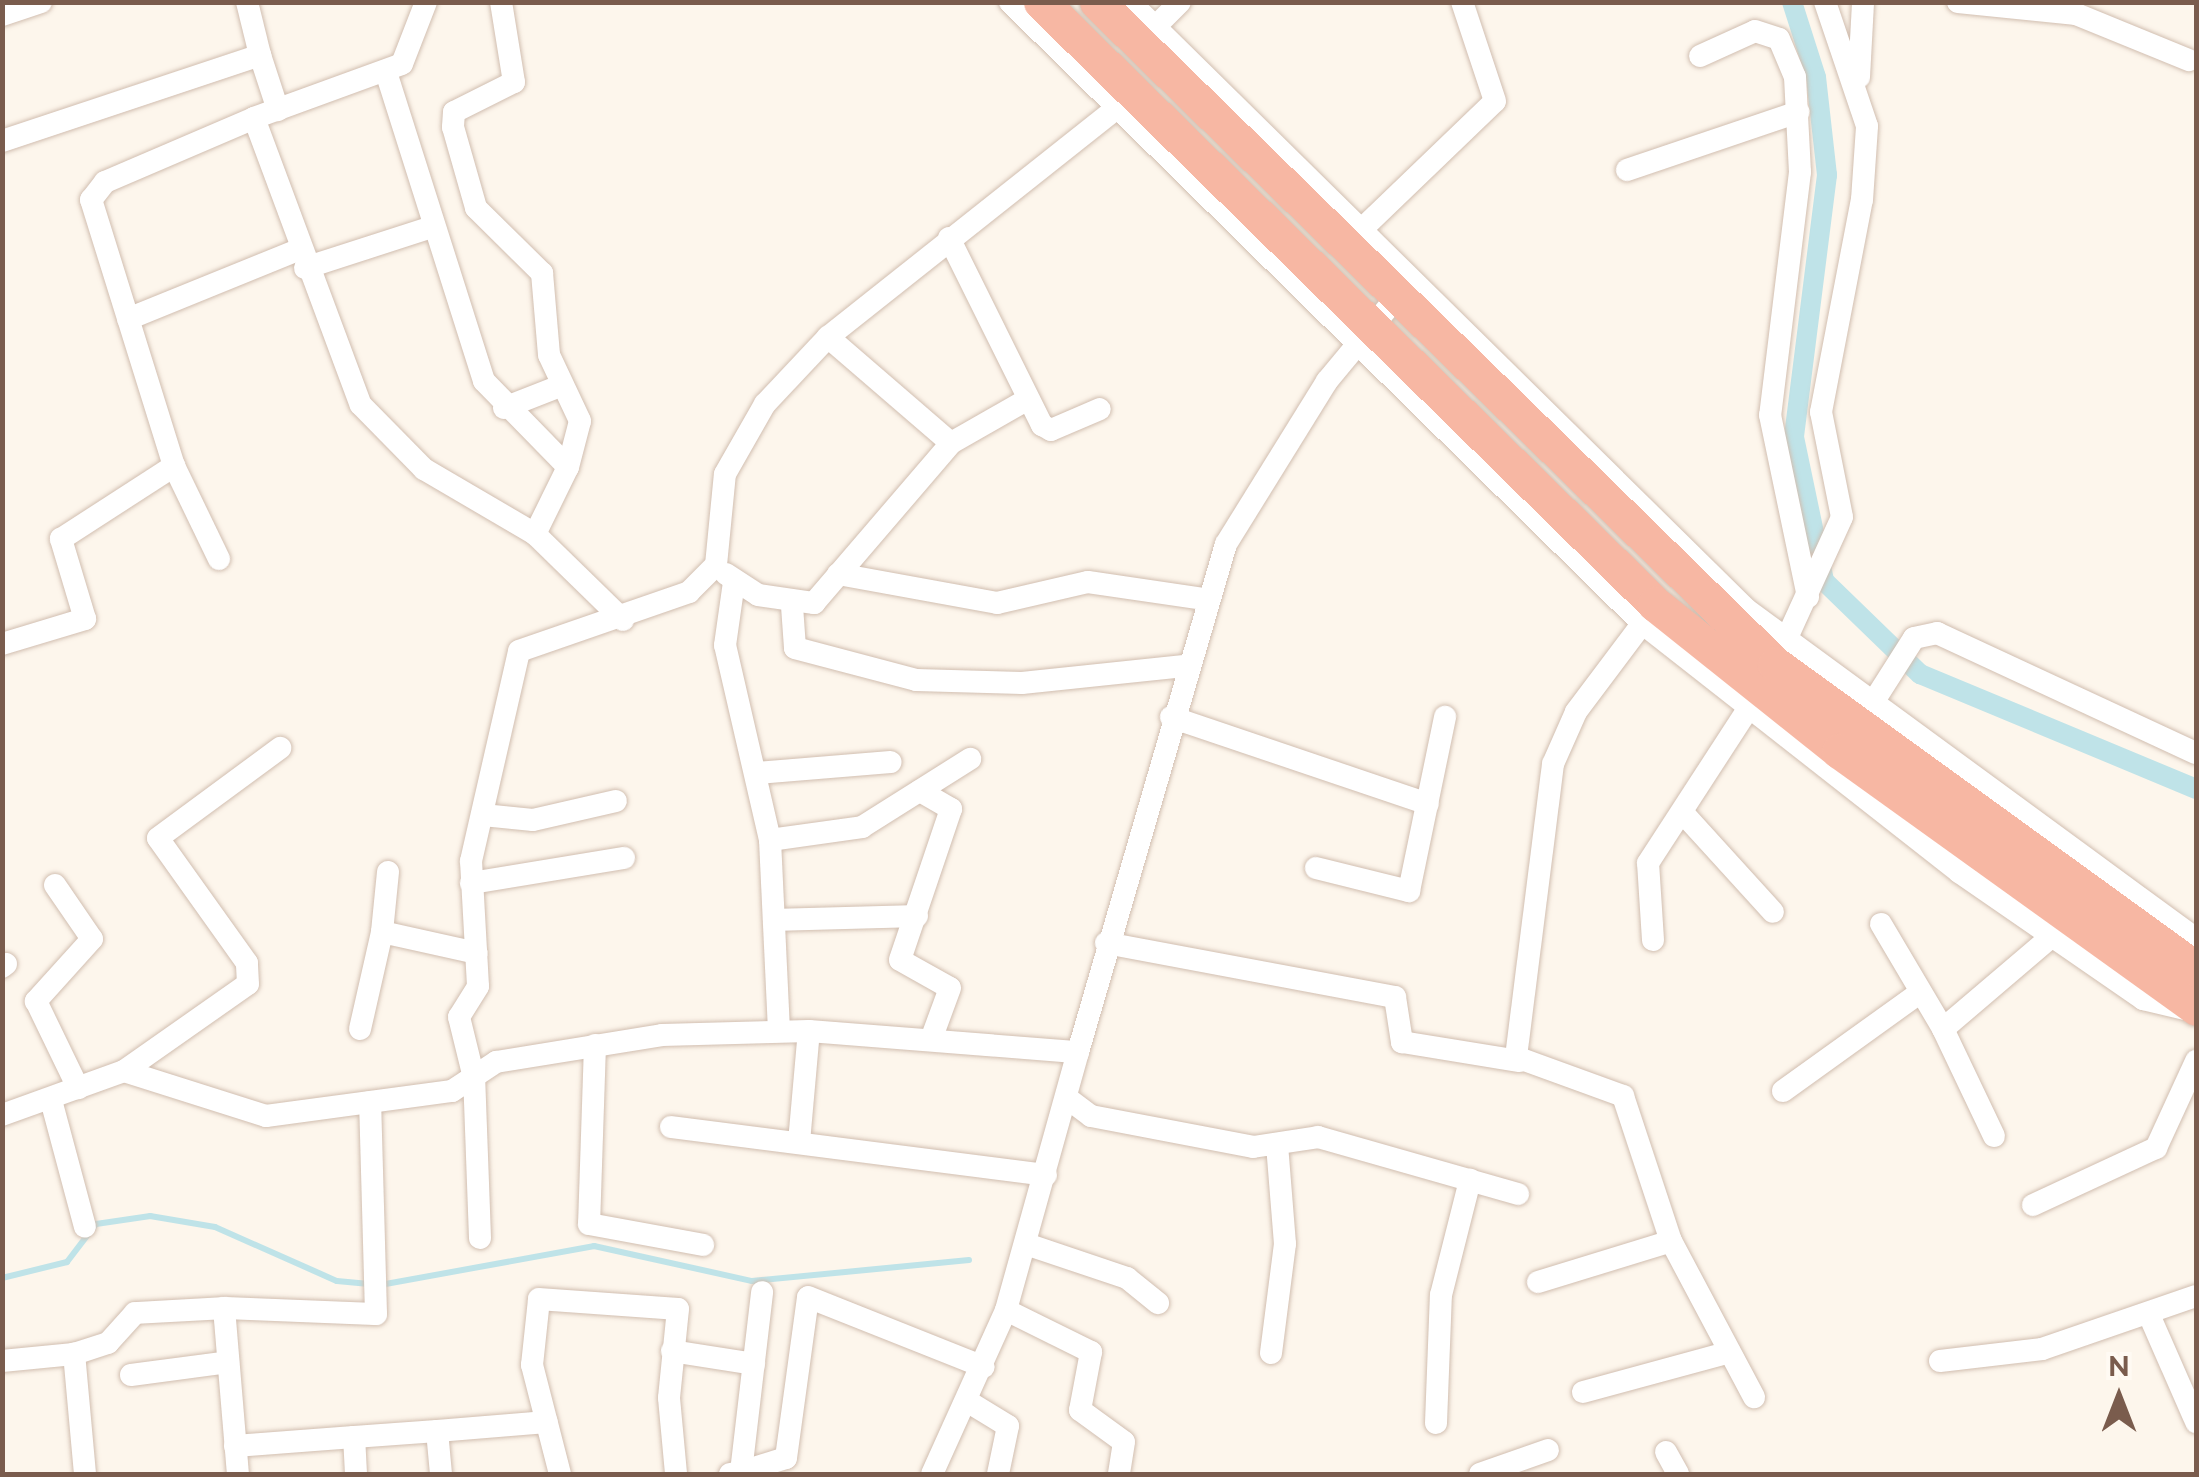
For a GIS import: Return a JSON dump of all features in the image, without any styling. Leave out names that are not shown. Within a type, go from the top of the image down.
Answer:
[{"type":"highway","points":[[1041,2],[1374,322],[1768,676],[2196,1009]]},
{"type":"highway","points":[[1096,2],[1374,322],[1649,614],[1768,676],[1864,716],[2196,970]]},
{"type":"street","points":[[2,15],[41,2]]},
{"type":"street","points":[[247,2],[278,110]]},
{"type":"street","points":[[219,559],[174,466],[94,211],[96,189],[254,118],[386,72],[417,46],[426,2]]},
{"type":"street","points":[[500,2],[514,82],[454,112],[453,127],[476,208],[542,273],[548,355],[580,420],[568,467],[534,534]]},
{"type":"street","points":[[932,1474],[984,1367],[1006,1310],[1205,599],[1239,520],[1374,322],[1116,109],[1010,2]]},
{"type":"street","points":[[1130,2],[1360,230],[1768,676],[2051,937],[2143,999],[2196,1009]]},
{"type":"street","points":[[1156,28],[1180,2]]},
{"type":"street","points":[[1360,230],[1495,101],[1462,2]]},
{"type":"street","points":[[1825,2],[1859,95]]},
{"type":"street","points":[[1653,940],[1645,871],[1768,676],[1830,552],[1842,517],[1821,412],[1862,200],[1859,95],[1863,2]]},
{"type":"street","points":[[1958,2],[2076,14],[2189,60]]},
{"type":"street","points":[[1700,56],[1740,34],[1779,39],[1798,112],[1795,224],[1770,415],[1813,588]]},
{"type":"street","points":[[2,141],[260,55]]},
{"type":"street","points":[[386,72],[464,336],[504,408],[568,467]]},
{"type":"street","points":[[480,1238],[474,1078],[459,1023],[478,986],[472,883],[515,674],[526,646],[624,620],[689,592],[716,565],[732,451],[828,337],[1116,109]]},
{"type":"street","points":[[1627,170],[1798,112]]},
{"type":"street","points":[[254,118],[345,376],[379,428],[424,469],[534,534],[624,620]]},
{"type":"street","points":[[128,319],[302,259],[432,228]]},
{"type":"street","points":[[949,238],[1028,399],[1051,430],[1100,409]]},
{"type":"street","points":[[828,337],[951,443]]},
{"type":"street","points":[[504,408],[563,384]]},
{"type":"street","points":[[716,565],[734,582],[792,606],[814,603],[951,443],[1028,399]]},
{"type":"street","points":[[2,644],[85,620],[61,539],[174,466]]},
{"type":"street","points":[[838,574],[996,604],[1088,582],[1205,599]]},
{"type":"street","points":[[734,582],[727,658],[770,840],[780,1031]]},
{"type":"street","points":[[792,606],[795,648],[916,680],[1022,683],[1184,666]]},
{"type":"street","points":[[1519,1062],[1553,764],[1576,712],[1649,614]]},
{"type":"street","points":[[2196,753],[1952,636],[1914,638],[1864,716],[2196,939]]},
{"type":"street","points":[[1171,718],[1428,804]]},
{"type":"street","points":[[1316,868],[1403,894],[1428,804],[1445,718]]},
{"type":"street","points":[[2,1115],[124,1071],[248,984],[247,964],[158,838],[280,748]]},
{"type":"street","points":[[770,840],[862,827],[970,759]]},
{"type":"street","points":[[757,773],[891,762]]},
{"type":"street","points":[[920,791],[951,810],[901,966],[950,988],[932,1037]]},
{"type":"street","points":[[484,815],[534,820],[616,801]]},
{"type":"street","points":[[1682,812],[1772,912]]},
{"type":"street","points":[[472,883],[624,858]]},
{"type":"street","points":[[360,1029],[382,932],[388,872]]},
{"type":"street","points":[[55,885],[92,939],[36,1001],[78,1088]]},
{"type":"street","points":[[774,920],[918,916]]},
{"type":"street","points":[[1881,924],[1918,994],[1943,1028],[1994,1136]]},
{"type":"street","points":[[382,932],[477,953]]},
{"type":"street","points":[[1943,1028],[2051,937]]},
{"type":"street","points":[[1106,944],[1395,997],[1402,1042],[1519,1062],[1623,1096],[1671,1240],[1754,1397]]},
{"type":"street","points":[[1784,1091],[1918,994]]},
{"type":"street","points":[[124,1071],[256,1116],[452,1091],[496,1062],[595,1045],[780,1031],[932,1037],[1078,1052]]},
{"type":"street","points":[[799,1142],[809,1032]]},
{"type":"street","points":[[595,1045],[589,1224],[703,1244]]},
{"type":"street","points":[[2034,1205],[2156,1148],[2196,1060]]},
{"type":"street","points":[[1067,1098],[1091,1116],[1278,1144],[1318,1136],[1518,1194]]},
{"type":"street","points":[[51,1100],[85,1227]]},
{"type":"street","points":[[2,1361],[74,1354],[108,1343],[135,1313],[224,1308],[376,1314],[380,1285],[370,1102]]},
{"type":"street","points":[[670,1126],[1046,1175]]},
{"type":"street","points":[[1271,1353],[1285,1244],[1278,1144]]},
{"type":"street","points":[[1436,1423],[1441,1295],[1470,1180]]},
{"type":"street","points":[[1538,1282],[1671,1240]]},
{"type":"street","points":[[1023,1255],[1127,1278],[1158,1304]]},
{"type":"street","points":[[762,1292],[754,1364],[734,1473],[786,1458],[808,1297],[984,1367]]},
{"type":"street","points":[[1940,1362],[2042,1348],[2150,1316],[2196,1296]]},
{"type":"street","points":[[560,1474],[532,1364],[539,1299],[674,1305],[676,1474]]},
{"type":"street","points":[[224,1308],[238,1474]]},
{"type":"street","points":[[1006,1310],[1090,1352],[1080,1410],[1124,1442],[1119,1474]]},
{"type":"street","points":[[2150,1316],[2196,1422]]},
{"type":"street","points":[[672,1351],[754,1364]]},
{"type":"street","points":[[1583,1392],[1730,1352]]},
{"type":"street","points":[[74,1354],[85,1474]]},
{"type":"street","points":[[131,1374],[228,1362]]},
{"type":"street","points":[[967,1401],[1008,1426],[998,1474]]},
{"type":"street","points":[[235,1446],[547,1422]]},
{"type":"street","points":[[437,1431],[441,1474]]},
{"type":"street","points":[[354,1437],[356,1474]]},
{"type":"street","points":[[1480,1474],[1548,1450]]},
{"type":"street","points":[[1666,1452],[1678,1474]]},
{"type":"waterway","points":[[1792,2],[1816,77],[1827,175],[1794,437],[1824,581],[1920,674],[2196,789]]},
{"type":"waterway","points":[[2,1278],[67,1262],[96,1224],[150,1216],[215,1227],[337,1281],[380,1285],[594,1246],[752,1281],[969,1260]]}]
